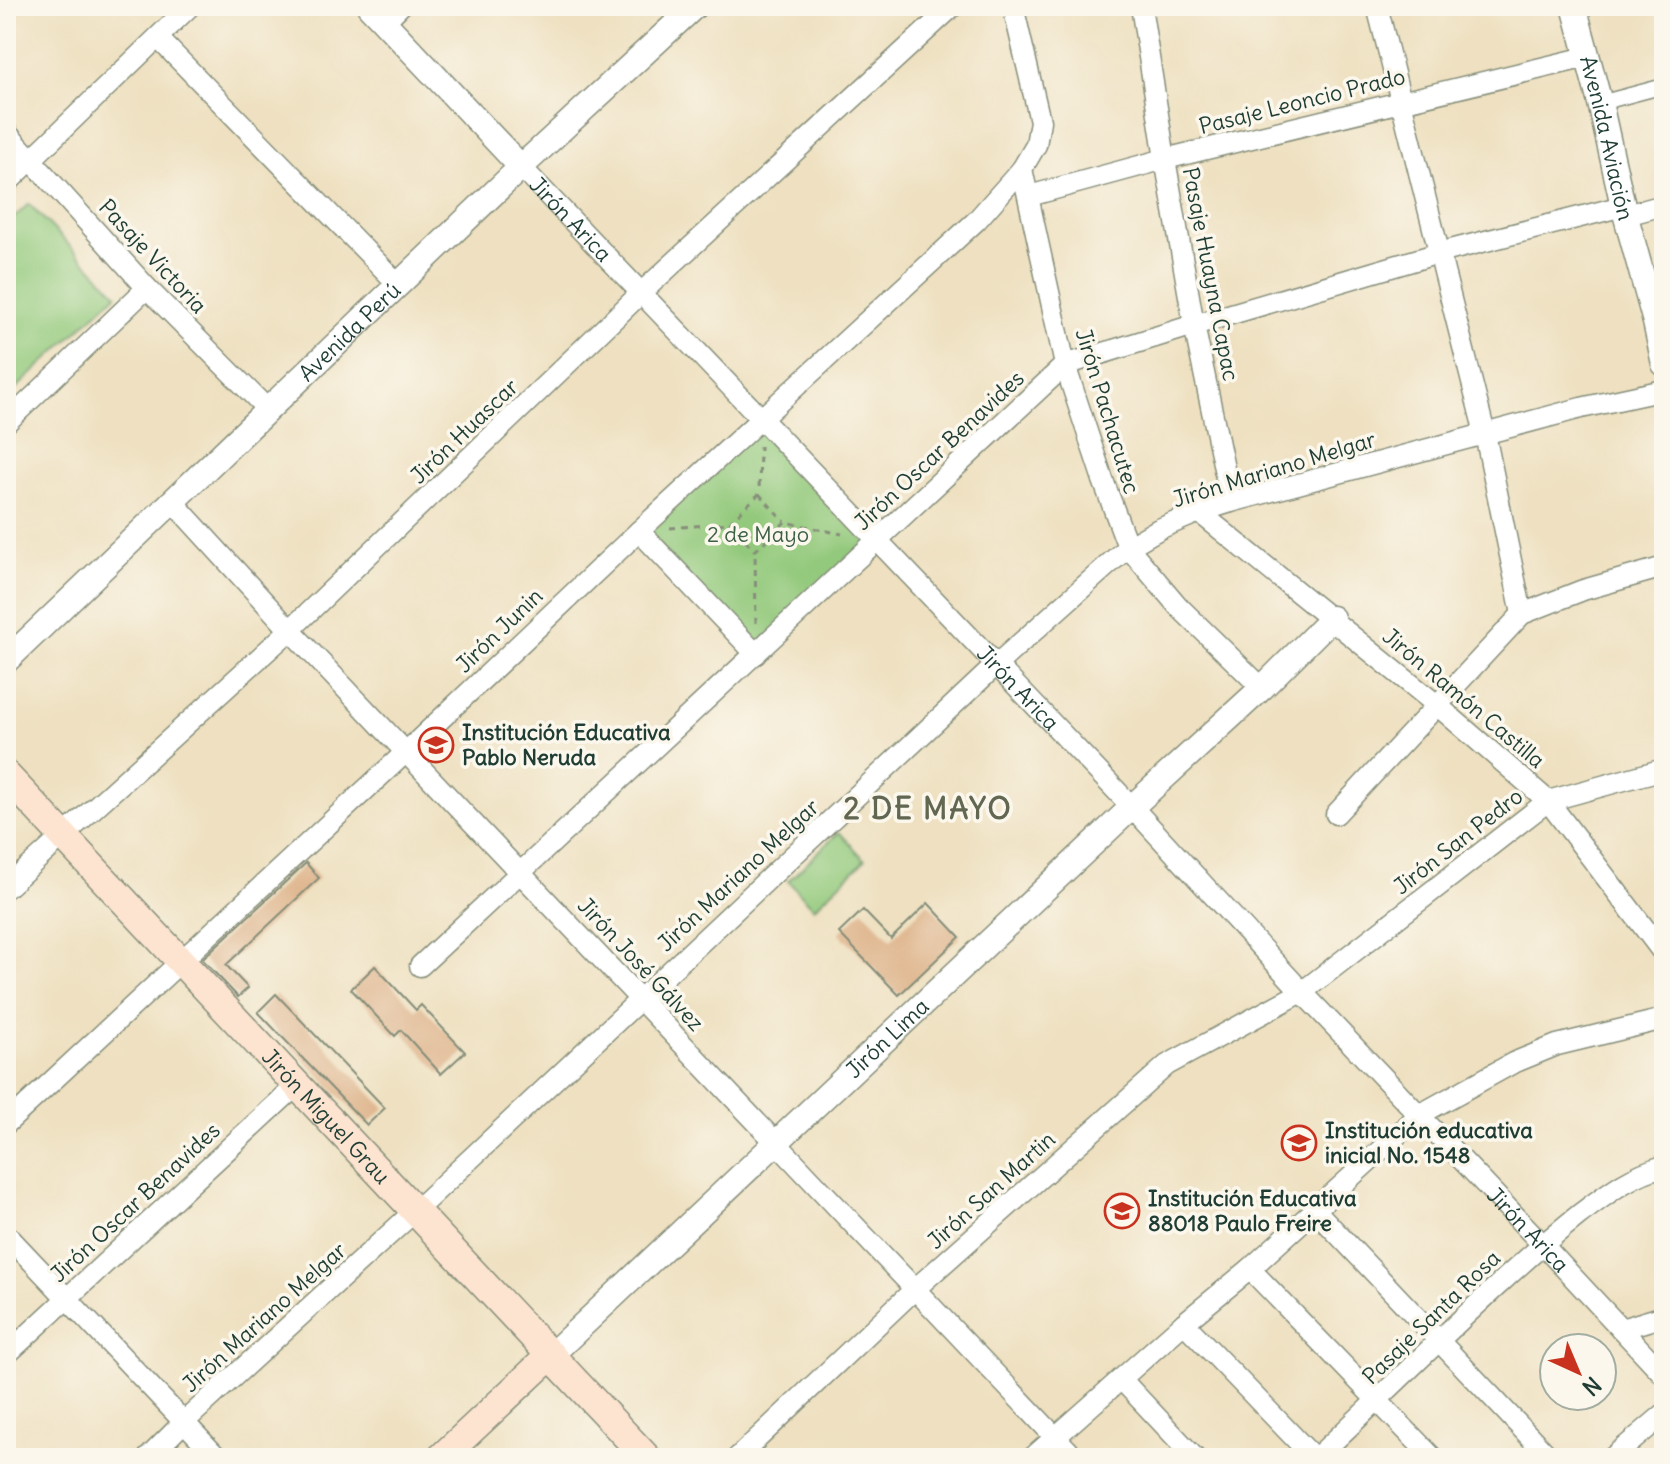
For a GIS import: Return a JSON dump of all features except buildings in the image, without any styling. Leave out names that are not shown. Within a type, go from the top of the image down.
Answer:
[{"type":"main road","name":"Jirón Miguel Grau","points":[[6,775],[647,1458]]},
{"type":"main road","name":"Jirón Lima","points":[[441,1458],[551,1355]]},
{"type":"street","points":[[6,184],[190,6]]},
{"type":"street","name":"Avenida Perú","points":[[6,661],[521,167],[695,6]]},
{"type":"street","name":"Jirón Huascar","points":[[6,888],[290,630],[641,293],[953,6]]},
{"type":"street","points":[[1013,6],[1040,121],[1036,145],[1022,169]]},
{"type":"street","name":"Pasaje Huayna Capac","points":[[1141,6],[1194,325],[1231,502]]},
{"type":"street","points":[[1377,6],[1485,434],[1522,614]]},
{"type":"street","name":"Avenida Aviación","points":[[1574,6],[1625,210],[1659,320],[1664,364]]},
{"type":"street","name":"Jirón Arica","points":[[385,11],[521,167],[1132,807],[1664,1375]]},
{"type":"street","points":[[158,38],[399,285]]},
{"type":"street","name":"Pasaje Leoncio Prado","points":[[1029,196],[1165,159],[1587,57]]},
{"type":"street","points":[[1600,103],[1664,86]]},
{"type":"street","name":"Pasaje Victoria","points":[[6,132],[147,288],[268,410]]},
{"type":"street","name":"Jirón Pachacutec","points":[[1022,169],[1065,365],[1128,547],[1178,606],[1262,688]]},
{"type":"street","name":"Jirón Junin","points":[[6,1124],[760,418],[976,221],[1022,169]]},
{"type":"street","name":"Jirón Oscar Benavides","points":[[420,966],[1065,365],[1439,253],[1625,210],[1664,205]]},
{"type":"street","points":[[6,423],[147,288]]},
{"type":"street","name":"Jirón Mariano Melgar","points":[[148,1458],[996,665],[1128,547],[1159,529],[1231,502],[1581,408],[1664,390]]},
{"type":"street","name":"Jirón José Gálvez","points":[[173,502],[290,630],[1075,1458]]},
{"type":"street","name":"Jirón Ramón Castilla","points":[[1199,512],[1332,618],[1548,801],[1664,954]]},
{"type":"street","points":[[639,531],[756,654]]},
{"type":"street","points":[[1336,814],[1522,614],[1583,590],[1664,567]]},
{"type":"street","name":"Jirón Lima","points":[[551,1355],[1262,688],[1332,618]]},
{"type":"street","name":"Jirón San Pedro","points":[[1302,992],[1548,801],[1664,769]]},
{"type":"street","name":"Jirón San Martin","points":[[737,1458],[915,1289],[1167,1065],[1302,992]]},
{"type":"street","points":[[1032,1458],[1316,1211],[1419,1115],[1513,1063],[1557,1045],[1664,1019]]},
{"type":"street","name":"Jirón Oscar Benavides","points":[[6,1355],[297,1085]]},
{"type":"street","name":"Pasaje Santa Rosa","points":[[1315,1458],[1542,1244],[1621,1183],[1664,1166]]},
{"type":"street","points":[[1316,1211],[1550,1458]]},
{"type":"street","points":[[6,1234],[218,1458]]},
{"type":"street","points":[[1250,1269],[1433,1458]]},
{"type":"street","points":[[1621,1329],[1664,1316]]},
{"type":"street","points":[[1184,1323],[1315,1458]]},
{"type":"street","points":[[1122,1380],[1195,1458]]},
{"type":"street","points":[[1612,1458],[1664,1414]]},
{"type":"path","points":[[760,418],[759,494],[785,522],[877,541]]},
{"type":"path","points":[[639,531],[729,523],[759,494]]},
{"type":"path","points":[[755,551],[785,522]]},
{"type":"path","points":[[729,523],[755,551],[756,654]]},
{"type":"green space","points":[[29,204],[117,294],[6,398],[6,225]]},
{"type":"green space","name":"2 de Mayo","points":[[760,422],[872,540],[755,650],[646,531]]},
{"type":"green space","points":[[839,832],[865,860],[814,908],[788,881]]},
{"type":"place","name":"Institución Educativa Pablo Neruda","points":[[436,745]]},
{"type":"place","name":"Institución educativa inicial No. 1548","points":[[1299,1143]]},
{"type":"place","name":"Institución Educativa 88018 Paulo Freire","points":[[1122,1211]]},
{"type":"district","name":"2 DE MAYO","points":[[928,809]]}]
